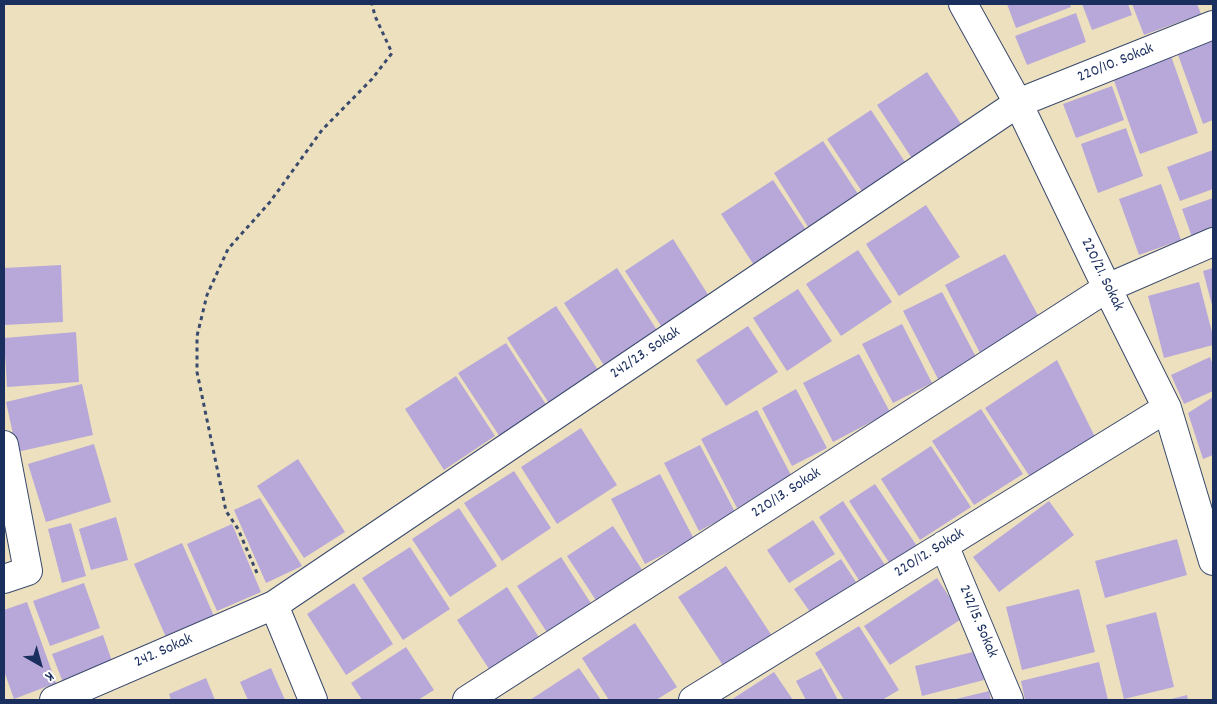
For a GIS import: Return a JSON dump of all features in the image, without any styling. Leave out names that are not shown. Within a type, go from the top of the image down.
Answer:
[{"type":"street","name":"220/21. Sokak","points":[[963,4],[1018,103],[1106,288],[1167,408],[1213,558]]},
{"type":"street","name":"220/10. Sokak","points":[[1018,103],[1213,25]]},
{"type":"street","name":"242/23. Sokak","points":[[272,605],[1018,103]]},
{"type":"street","name":"220/13. Sokak","points":[[467,700],[1106,288],[1213,242]]},
{"type":"street","name":"220/12. Sokak","points":[[693,700],[1167,408]]},
{"type":"street","points":[[4,445],[28,570],[4,579]]},
{"type":"street","name":"242/15. Sokak","points":[[944,545],[1009,700]]},
{"type":"street","name":"242. Sokak","points":[[54,700],[272,605]]},
{"type":"street","points":[[272,605],[313,700]]},
{"type":"path","points":[[272,605],[238,529],[226,511],[197,372],[197,336],[207,295],[228,249],[270,202],[322,130],[372,78],[392,53],[375,16],[372,4]]},
{"type":"building","points":[[1007,4],[1070,4],[1071,7],[1016,28]]},
{"type":"building","points":[[1082,4],[1128,4],[1132,15],[1092,30]]},
{"type":"building","points":[[1132,4],[1197,4],[1201,14],[1144,35]]},
{"type":"building","points":[[1076,13],[1086,42],[1027,65],[1015,36]]},
{"type":"building","points":[[1213,38],[1213,120],[1203,124],[1177,52]]},
{"type":"building","points":[[1170,53],[1198,133],[1140,154],[1112,75]]},
{"type":"building","points":[[927,72],[965,130],[915,163],[877,105]]},
{"type":"building","points":[[1112,86],[1124,120],[1076,138],[1063,104]]},
{"type":"building","points":[[871,110],[909,168],[865,196],[827,139]]},
{"type":"building","points":[[1126,128],[1143,176],[1098,193],[1081,144]]},
{"type":"building","points":[[823,141],[862,200],[812,233],[774,173]]},
{"type":"building","points":[[1213,150],[1213,189],[1180,201],[1167,167]]},
{"type":"building","points":[[773,180],[810,236],[757,270],[721,214]]},
{"type":"building","points":[[1161,184],[1181,240],[1139,255],[1119,199]]},
{"type":"building","points":[[1213,198],[1213,229],[1192,237],[1182,209]]},
{"type":"building","points":[[926,205],[960,257],[899,296],[866,244]]},
{"type":"building","points":[[673,239],[712,301],[665,332],[625,271]]},
{"type":"building","points":[[858,250],[892,302],[841,336],[806,284]]},
{"type":"building","points":[[1005,254],[1041,321],[980,353],[945,285]]},
{"type":"building","points":[[61,265],[63,322],[4,325],[4,268]]},
{"type":"building","points":[[617,268],[660,335],[607,370],[564,303]]},
{"type":"building","points":[[1213,268],[1213,309],[1203,271]]},
{"type":"building","points":[[1199,282],[1213,336],[1213,345],[1164,358],[1148,296]]},
{"type":"building","points":[[798,289],[832,341],[787,371],[753,318]]},
{"type":"building","points":[[942,292],[977,359],[938,379],[903,311]]},
{"type":"building","points":[[556,306],[602,376],[552,408],[507,338]]},
{"type":"building","points":[[902,324],[932,383],[893,403],[862,344]]},
{"type":"building","points":[[748,326],[778,372],[726,406],[696,360]]},
{"type":"building","points":[[76,332],[79,382],[7,387],[4,338]]},
{"type":"building","points":[[506,343],[547,406],[500,437],[458,373]]},
{"type":"building","points":[[859,354],[890,412],[833,442],[803,383]]},
{"type":"building","points":[[1210,357],[1213,365],[1213,391],[1184,404],[1171,375]]},
{"type":"building","points":[[1057,360],[1097,441],[1034,483],[985,408]]},
{"type":"building","points":[[456,376],[495,436],[444,470],[405,409]]},
{"type":"building","points":[[82,384],[93,435],[17,452],[6,402]]},
{"type":"building","points":[[796,389],[827,448],[792,466],[762,408]]},
{"type":"building","points":[[1213,397],[1213,455],[1203,459],[1188,413]]},
{"type":"building","points":[[981,409],[1023,474],[974,505],[932,441]]},
{"type":"building","points":[[757,410],[793,479],[737,508],[701,439]]},
{"type":"building","points":[[581,428],[617,485],[557,524],[521,467]]},
{"type":"building","points":[[94,444],[111,502],[46,522],[28,464]]},
{"type":"building","points":[[700,445],[735,512],[699,531],[664,463]]},
{"type":"building","points":[[931,446],[971,507],[920,540],[881,479]]},
{"type":"building","points":[[298,459],[345,532],[304,558],[257,486]]},
{"type":"building","points":[[514,471],[551,528],[502,561],[464,503]]},
{"type":"building","points":[[660,474],[694,539],[645,564],[611,499]]},
{"type":"building","points":[[875,484],[919,549],[892,567],[849,501]]},
{"type":"building","points":[[260,498],[302,566],[266,583],[234,510]]},
{"type":"building","points":[[843,501],[887,568],[862,585],[819,517]]},
{"type":"building","points":[[1049,501],[1074,535],[999,592],[973,557]]},
{"type":"building","points":[[459,508],[497,566],[450,597],[412,539]]},
{"type":"building","points":[[116,517],[128,560],[91,570],[79,529]]},
{"type":"building","points":[[813,520],[835,554],[789,583],[767,550]]},
{"type":"building","points":[[71,523],[86,576],[62,583],[48,529]]},
{"type":"building","points":[[232,524],[261,592],[217,611],[187,544]]},
{"type":"building","points":[[613,526],[647,577],[601,608],[567,556]]},
{"type":"building","points":[[1177,539],[1187,575],[1105,598],[1095,561]]},
{"type":"building","points":[[182,543],[217,623],[169,644],[134,564]]},
{"type":"building","points":[[410,547],[450,609],[403,640],[362,578]]},
{"type":"building","points":[[561,557],[594,608],[550,637],[517,586]]},
{"type":"building","points":[[841,559],[856,582],[810,612],[794,589]]},
{"type":"building","points":[[726,566],[772,636],[724,667],[678,597]]},
{"type":"building","points":[[937,578],[963,618],[890,665],[864,626]]},
{"type":"building","points":[[84,583],[100,628],[50,646],[33,601]]},
{"type":"building","points":[[354,583],[393,644],[346,675],[307,614]]},
{"type":"building","points":[[507,587],[542,642],[493,675],[457,620]]},
{"type":"building","points":[[1079,589],[1095,652],[1022,670],[1006,607]]},
{"type":"building","points":[[27,602],[56,683],[14,699],[4,671],[4,610]]},
{"type":"building","points":[[1156,612],[1174,687],[1124,699],[1106,625]]},
{"type":"building","points":[[635,623],[677,687],[656,700],[609,700],[582,658]]},
{"type":"building","points":[[859,626],[899,690],[882,700],[844,700],[815,653]]},
{"type":"building","points":[[103,635],[114,667],[64,685],[52,654]]},
{"type":"building","points":[[406,647],[434,690],[418,700],[362,700],[351,683]]},
{"type":"building","points":[[977,651],[984,680],[922,696],[915,666]]},
{"type":"building","points":[[1099,662],[1108,700],[1025,700],[1021,681]]},
{"type":"building","points":[[271,668],[285,700],[248,700],[240,682]]},
{"type":"building","points":[[579,668],[601,700],[530,700]]},
{"type":"building","points":[[821,668],[838,700],[806,700],[796,681]]},
{"type":"building","points":[[774,672],[793,700],[731,700]]},
{"type":"building","points":[[206,678],[215,700],[171,700],[169,694]]},
{"type":"building","points":[[989,691],[991,700],[952,700]]},
{"type":"building","points":[[1187,695],[1188,700],[1167,700]]}]
